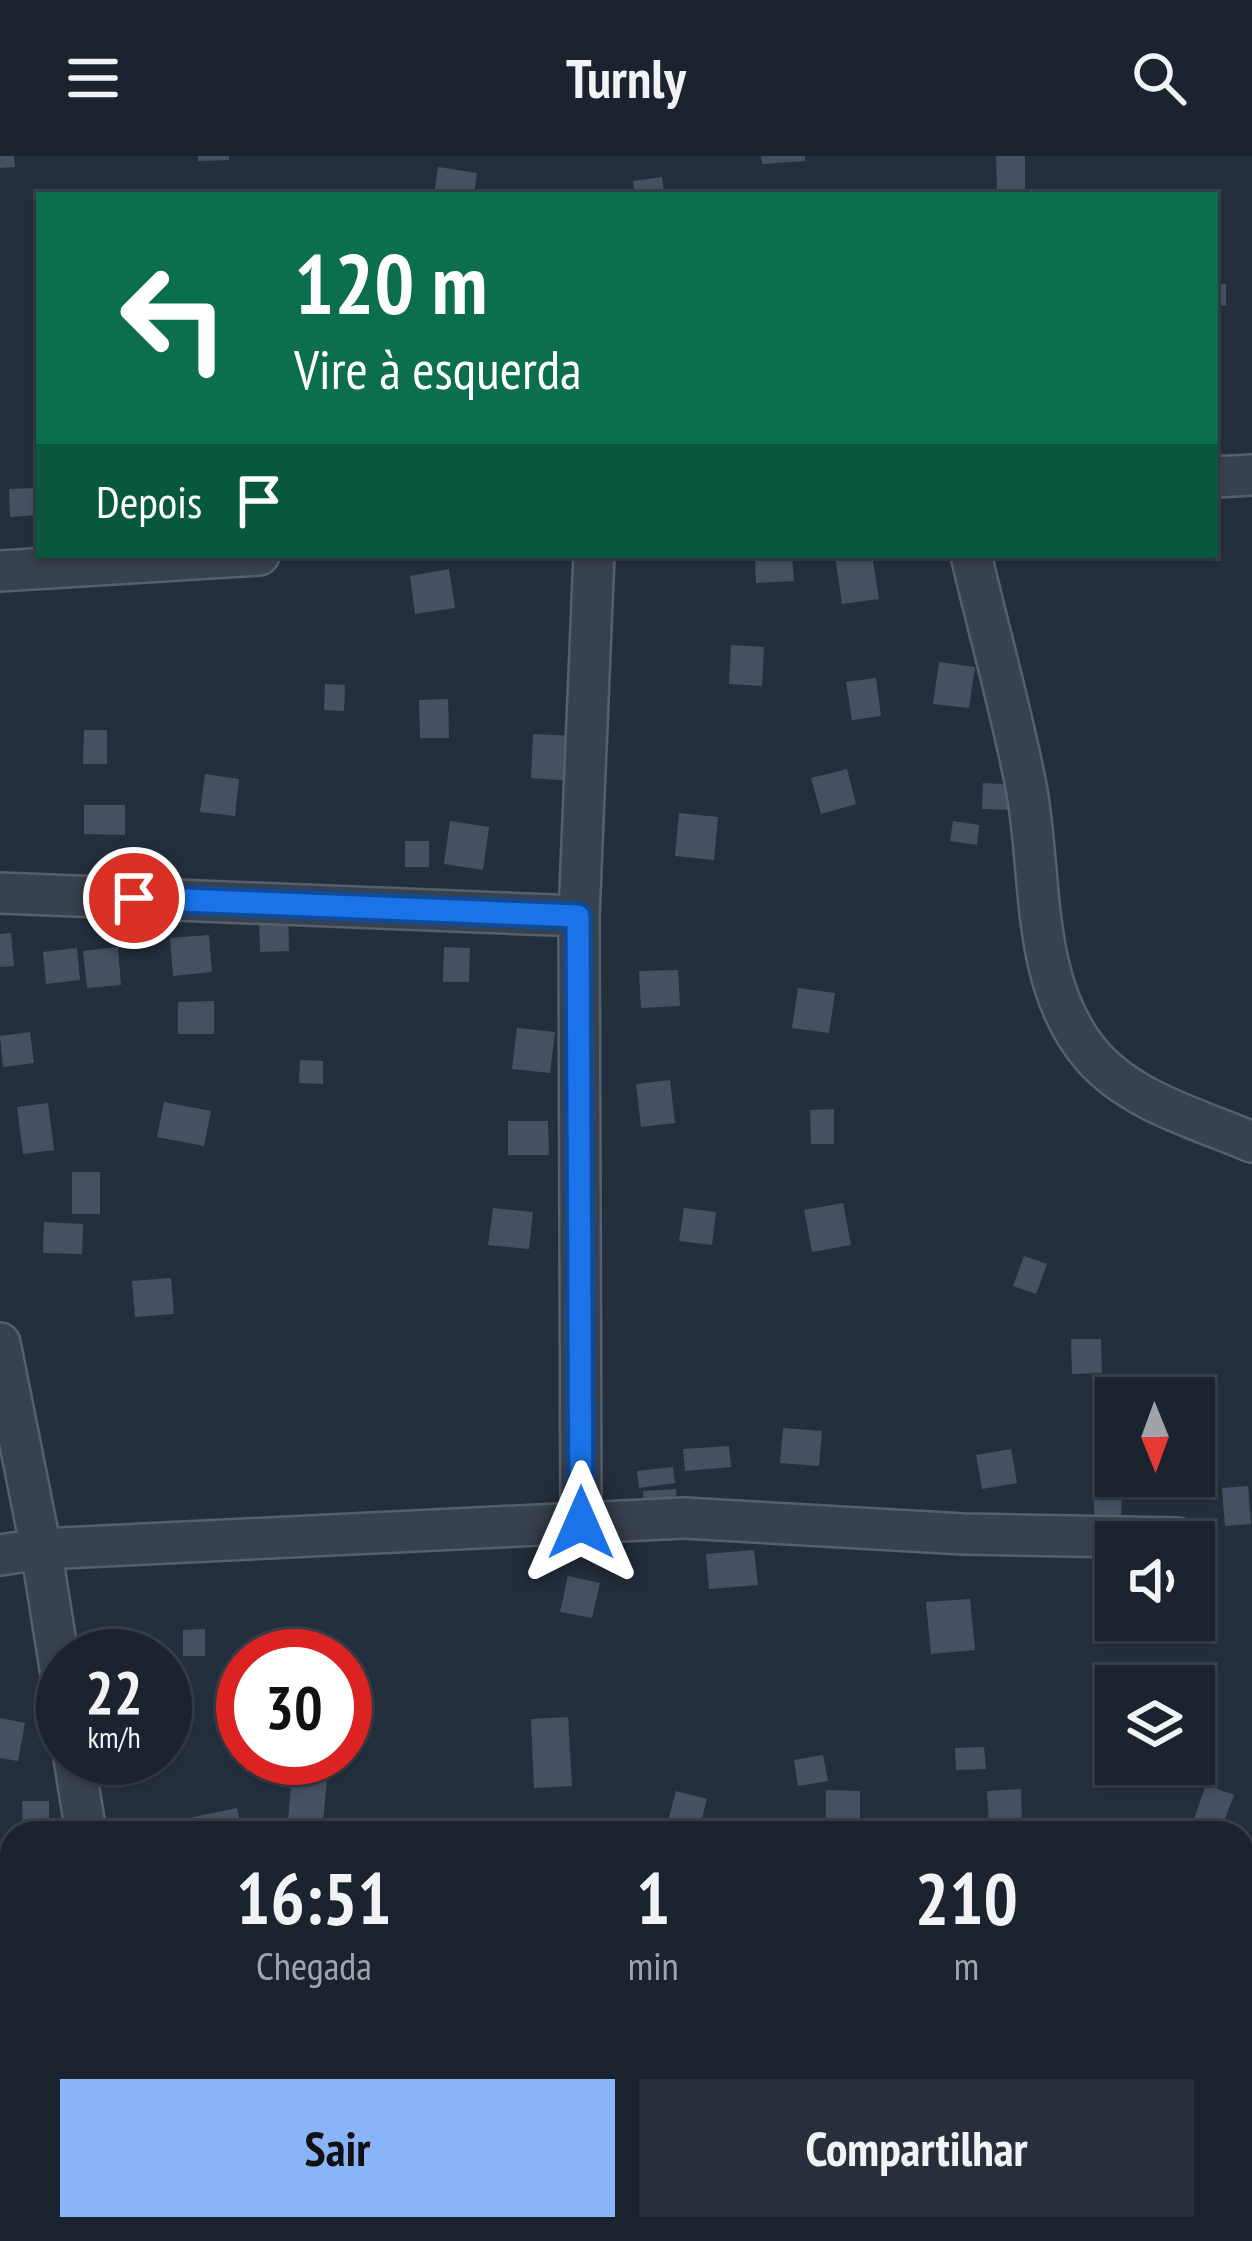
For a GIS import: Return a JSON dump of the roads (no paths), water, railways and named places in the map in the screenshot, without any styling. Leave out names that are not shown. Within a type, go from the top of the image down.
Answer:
[{"type":"street","points":[[1218,477],[1252,475]]},
{"type":"street","points":[[0,571],[210,558]]},
{"type":"street","points":[[581,1523],[578,916],[594,558]]},
{"type":"street","points":[[972,558],[1027,789],[1044,951],[1064,1007],[1090,1054],[1125,1088],[1252,1142]]},
{"type":"street","points":[[0,893],[578,916]]},
{"type":"street","points":[[0,1343],[54,1629]]},
{"type":"street","points":[[0,1555],[41,1549],[684,1519],[1095,1536]]},
{"type":"street","points":[[78,1785],[84,1821]]}]
